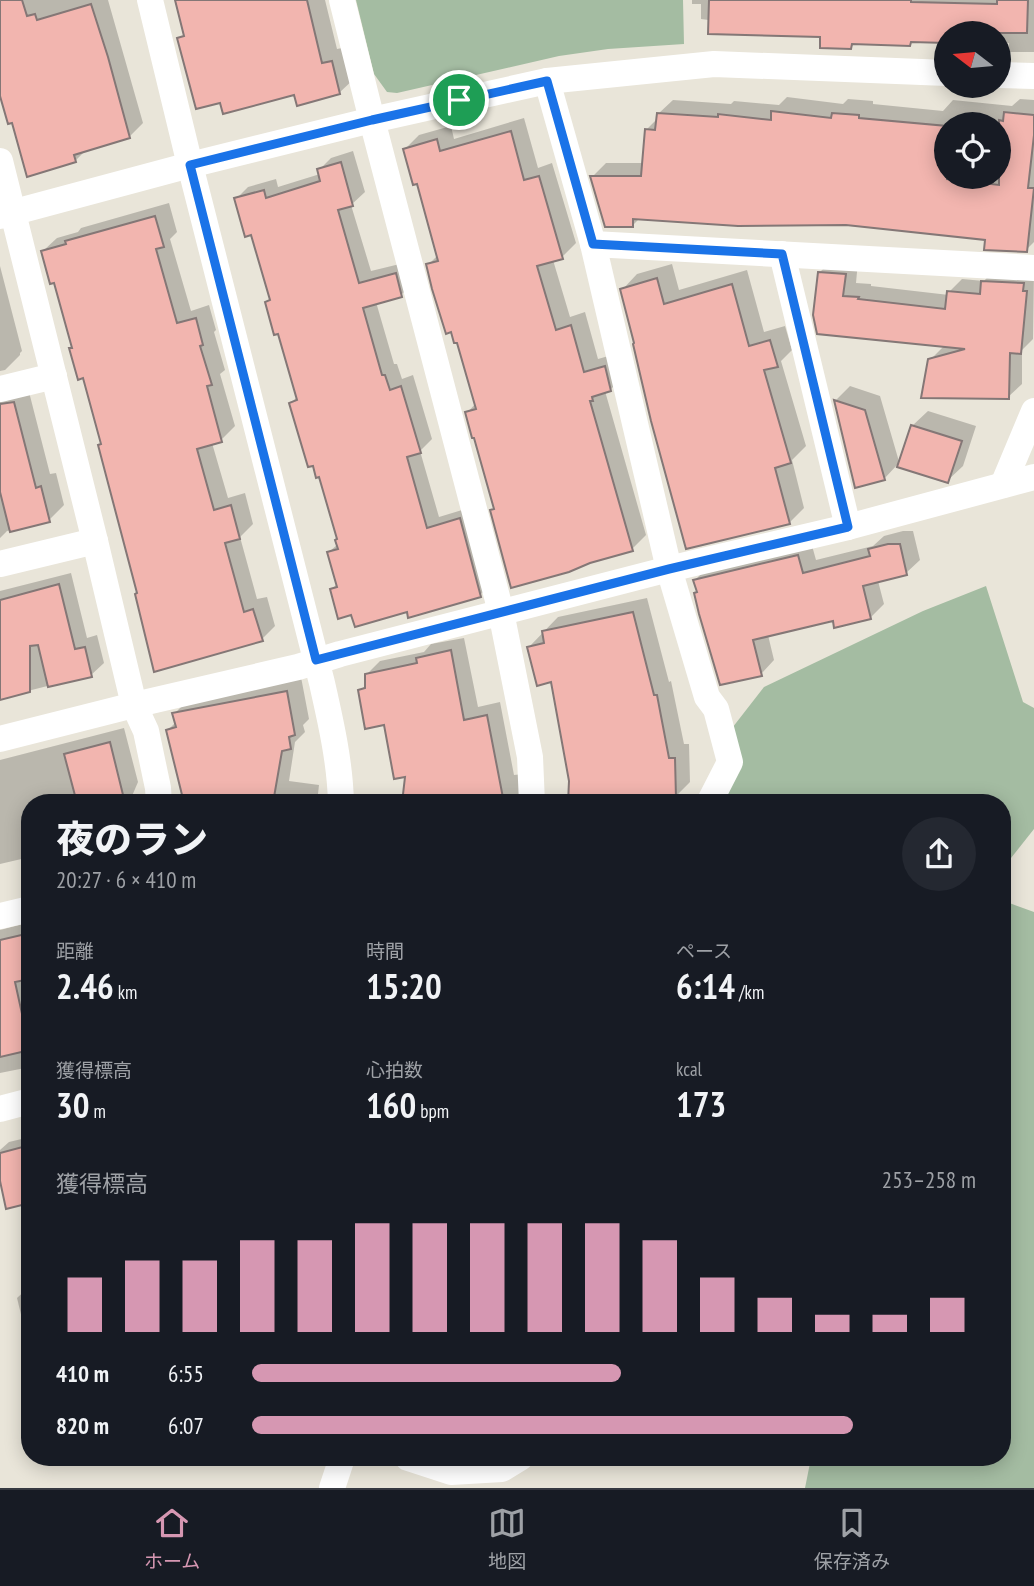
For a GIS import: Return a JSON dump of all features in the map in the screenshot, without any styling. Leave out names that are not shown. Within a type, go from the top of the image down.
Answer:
[{"type":"street","points":[[150,0],[316,660],[335,744],[341,794]]},
{"type":"street","points":[[342,0],[501,612],[530,757],[532,794]]},
{"type":"street","points":[[7,214],[372,120],[547,81],[714,64],[934,72]]},
{"type":"street","points":[[1012,75],[1034,76]]},
{"type":"street","points":[[547,81],[593,244],[669,569],[707,697],[716,709],[730,762],[714,794]]},
{"type":"street","points":[[0,161],[7,214],[54,376],[134,705],[146,731],[158,794]]},
{"type":"street","points":[[593,244],[1034,268]]},
{"type":"street","points":[[782,254],[848,527]]},
{"type":"street","points":[[0,390],[54,376]]},
{"type":"street","points":[[1003,485],[1034,411]]},
{"type":"street","points":[[0,739],[298,667],[501,612],[848,527],[1034,477]]},
{"type":"street","points":[[0,564],[96,541]]},
{"type":"street","points":[[0,916],[21,911]]},
{"type":"street","points":[[0,1109],[21,1103]]},
{"type":"street","points":[[332,1488],[339,1466]]},
{"type":"street","points":[[433,1466],[451,1472],[502,1469],[507,1466]]},
{"type":"green space","points":[[356,0],[683,0],[684,44],[608,49],[559,56],[397,93],[387,92],[374,74]]},
{"type":"green space","points":[[986,586],[1023,702],[1034,708],[1034,829],[1011,858],[1011,794],[719,794],[729,732],[764,687],[923,611]]},
{"type":"green space","points":[[1011,904],[1034,912],[1034,1488],[805,1488],[809,1466],[1011,1466]]},
{"type":"building","points":[[0,0],[22,0],[27,16],[35,14],[37,20],[91,4],[130,138],[74,155],[76,162],[27,177],[12,123],[8,124],[0,96]]},
{"type":"building","points":[[175,0],[307,0],[322,63],[332,61],[340,94],[297,106],[294,95],[223,114],[220,103],[196,109],[177,38],[184,36]]},
{"type":"building","points":[[709,0],[911,0],[997,4],[997,0],[1028,0],[1027,33],[1012,33],[1012,21],[934,21],[934,43],[911,42],[910,46],[852,44],[851,49],[820,48],[820,37],[708,34]]},
{"type":"building","points":[[771,111],[831,118],[832,113],[859,115],[859,118],[934,125],[934,189],[1011,189],[1011,113],[1034,115],[1028,188],[1034,188],[1027,252],[984,250],[985,240],[846,225],[738,226],[633,219],[633,227],[605,227],[590,176],[641,176],[645,129],[655,130],[657,113],[718,117],[718,114],[771,120]]},
{"type":"building","points":[[511,131],[524,180],[539,176],[563,259],[537,266],[556,330],[571,325],[584,372],[605,366],[611,391],[592,397],[593,401],[590,401],[633,551],[511,588],[490,510],[494,509],[465,412],[476,409],[457,343],[454,343],[451,332],[446,334],[432,289],[426,264],[438,261],[417,184],[413,185],[403,149],[437,139],[440,151]]},
{"type":"building","points":[[341,162],[353,206],[338,210],[359,283],[396,273],[402,297],[363,308],[382,375],[385,375],[390,390],[401,386],[421,453],[407,457],[427,528],[460,518],[481,597],[408,618],[407,612],[355,627],[351,615],[338,619],[330,589],[337,587],[327,552],[338,549],[337,539],[319,477],[316,478],[313,466],[308,467],[289,403],[297,400],[278,334],[274,335],[265,302],[270,300],[251,235],[245,237],[234,198],[264,190],[266,198],[320,181],[317,169]]},
{"type":"building","points":[[155,216],[164,247],[156,249],[177,323],[196,318],[203,345],[200,346],[212,385],[207,386],[222,442],[197,449],[214,510],[231,505],[240,539],[225,543],[244,612],[253,609],[263,641],[154,672],[135,594],[137,593],[98,445],[101,444],[83,378],[78,380],[54,283],[50,284],[41,251],[66,244],[65,241]]},
{"type":"building","points":[[818,272],[846,274],[843,296],[945,309],[947,291],[980,294],[981,281],[1024,283],[1023,291],[1027,291],[1021,354],[1010,353],[1009,399],[921,398],[928,359],[965,349],[817,334],[813,315]]},
{"type":"building","points":[[657,278],[664,304],[732,284],[749,346],[770,340],[778,367],[764,370],[791,463],[775,468],[790,524],[686,549],[651,421],[620,289]]},
{"type":"building","points":[[834,400],[865,410],[885,480],[855,488]]},
{"type":"building","points":[[14,402],[36,488],[41,486],[50,522],[10,532],[0,492],[0,404]]},
{"type":"building","points":[[911,425],[962,441],[948,483],[897,467]]},
{"type":"building","points":[[900,544],[907,575],[863,586],[871,619],[834,628],[833,621],[753,640],[762,676],[720,685],[699,614],[693,580],[798,555],[803,573],[870,556],[868,549]]},
{"type":"building","points":[[59,584],[75,649],[85,647],[92,677],[48,687],[38,645],[30,646],[30,692],[0,700],[0,600]]},
{"type":"building","points":[[633,612],[654,695],[657,695],[669,758],[675,758],[676,794],[568,794],[569,781],[551,682],[537,686],[527,647],[544,643],[542,631]]},
{"type":"building","points":[[451,650],[464,720],[487,715],[502,794],[403,794],[405,777],[394,779],[384,725],[365,729],[358,690],[365,688],[365,674],[417,663],[416,658]]},
{"type":"building","points":[[287,691],[295,735],[289,737],[291,749],[282,751],[275,794],[182,794],[166,730],[176,727],[172,713]]},
{"type":"building","points":[[110,742],[123,794],[75,794],[64,754]]},
{"type":"building","points":[[21,935],[21,981],[15,982],[21,1009],[21,1052],[0,1057],[0,940]]},
{"type":"building","points":[[21,1147],[21,1205],[6,1209],[0,1181],[0,1153]]},
{"type":"route","points":[[547,81],[593,244],[782,254],[848,527],[669,569],[316,660],[190,165],[459,100],[547,81]]}]
